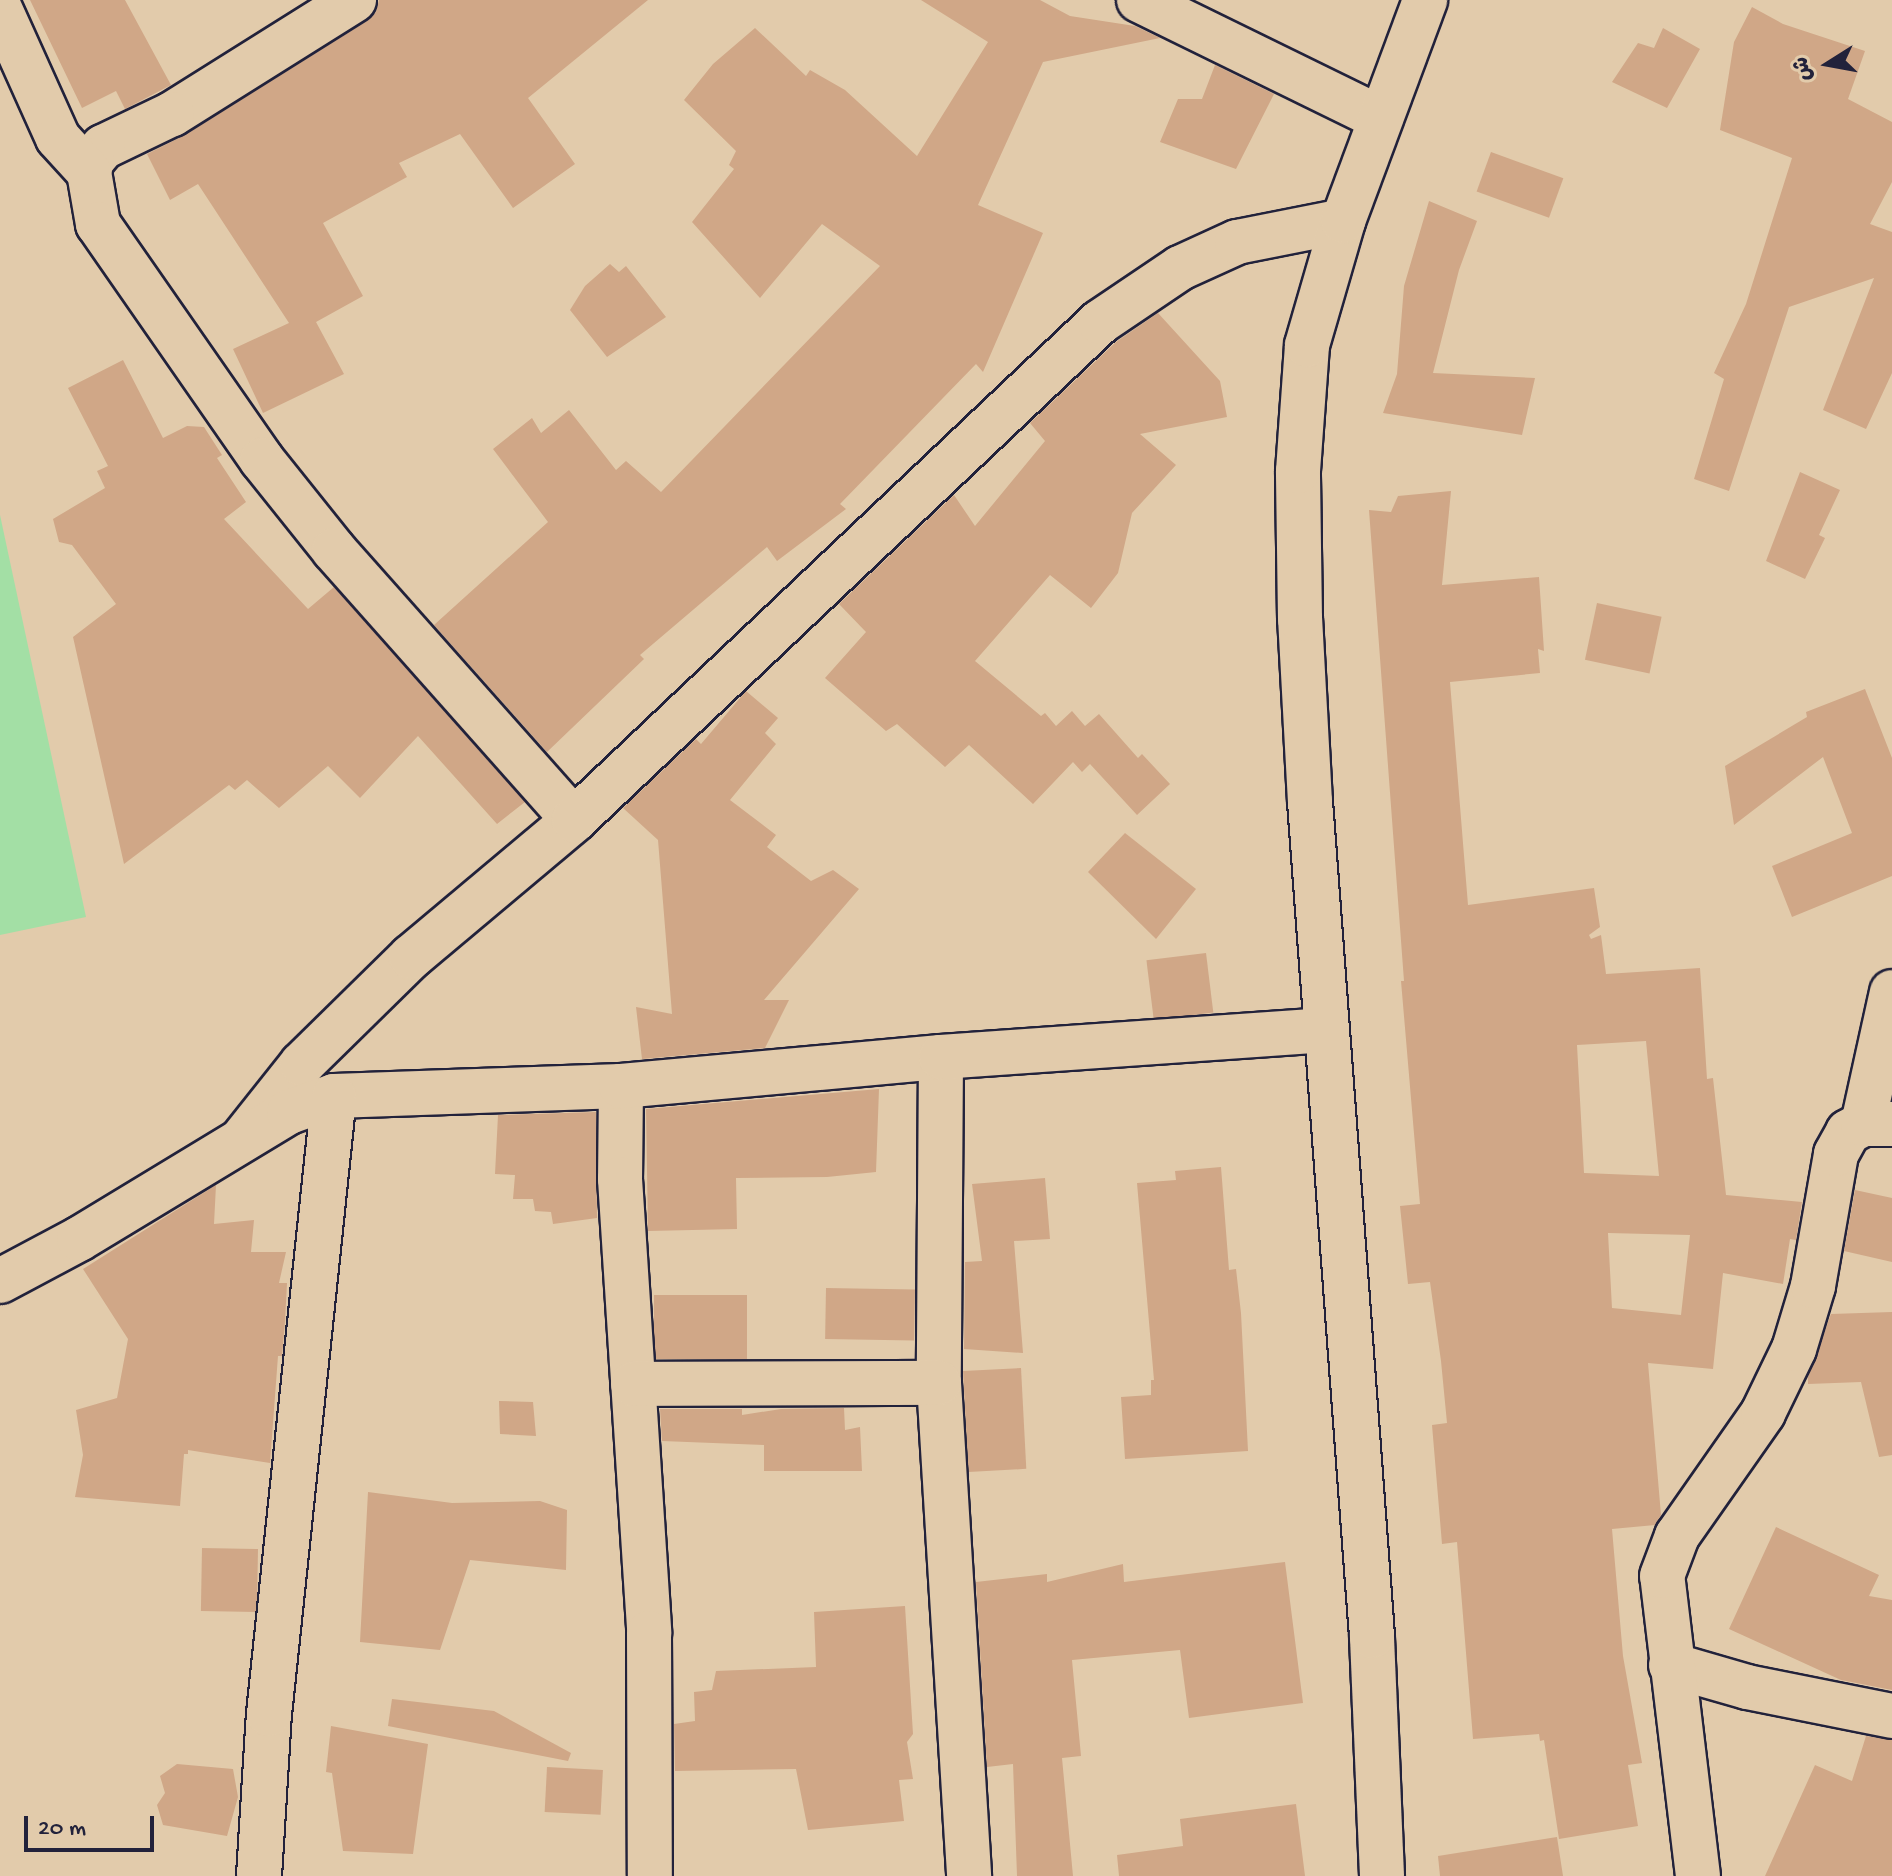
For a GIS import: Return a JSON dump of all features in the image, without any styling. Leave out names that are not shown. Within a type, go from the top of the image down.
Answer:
[{"type":"street","points":[[354,0],[172,114],[103,147],[92,160],[89,172],[98,224],[262,460],[334,550],[574,820]]},
{"type":"street","points":[[1139,0],[1380,118]]},
{"type":"street","points":[[1382,1876],[1372,1636],[1326,1030],[1300,619],[1298,471],[1307,345],[1343,221],[1425,0]]},
{"type":"street","points":[[0,9],[58,138],[89,172]]},
{"type":"street","points":[[244,1137],[302,1064],[411,957],[574,820],[1100,322],[1180,268],[1237,242],[1343,221]]},
{"type":"street","points":[[1698,1876],[1662,1576],[1677,1536],[1763,1413],[1794,1349],[1813,1286],[1836,1154],[1848,1132],[1877,1124],[1892,992]]},
{"type":"street","points":[[0,1281],[79,1239],[289,1112],[334,1096],[621,1086],[941,1057],[1326,1030]]},
{"type":"street","points":[[941,1057],[939,1383],[969,1876]]},
{"type":"street","points":[[621,1086],[620,1179],[649,1633],[650,1876]]},
{"type":"street","points":[[259,1876],[269,1714],[334,1096]]},
{"type":"street","points":[[633,1384],[939,1383]]},
{"type":"street","points":[[1671,1665],[1747,1687],[1892,1716]]},
{"type":"green space","points":[[0,515],[86,917],[0,935]]},
{"type":"building","points":[[30,0],[125,0],[171,85],[125,109],[116,91],[82,108]]},
{"type":"building","points":[[379,0],[648,0],[528,98],[575,164],[513,208],[460,134],[399,163],[407,177],[323,223],[363,296],[316,322],[344,374],[263,413],[233,349],[289,323],[198,184],[170,200],[147,154],[185,135],[367,21],[376,12]]},
{"type":"building","points":[[921,0],[1040,0],[1070,16],[1135,26],[1160,38],[1043,62],[978,205],[1043,233],[983,372],[976,364],[840,504],[846,509],[777,561],[767,547],[640,655],[644,659],[547,752],[434,625],[548,522],[493,449],[532,418],[541,433],[569,410],[616,470],[626,461],[661,492],[880,266],[822,224],[760,298],[692,222],[734,169],[729,165],[736,151],[684,100],[713,64],[755,28],[806,76],[810,70],[845,90],[917,156],[988,42]]},
{"type":"building","points":[[1752,7],[1783,24],[1865,51],[1848,99],[1892,122],[1892,182],[1870,224],[1892,232],[1892,373],[1866,429],[1823,410],[1874,278],[1789,307],[1729,491],[1694,479],[1724,379],[1714,373],[1746,304],[1792,158],[1720,130],[1734,42]]},
{"type":"building","points":[[1663,28],[1700,49],[1667,108],[1612,82],[1638,43],[1654,48]]},
{"type":"building","points":[[1215,65],[1274,94],[1236,169],[1160,142],[1178,99],[1202,99]]},
{"type":"building","points":[[1491,152],[1563,178],[1549,218],[1477,191]]},
{"type":"building","points":[[1429,201],[1477,221],[1459,270],[1433,373],[1535,378],[1522,435],[1383,413],[1397,374],[1404,286]]},
{"type":"building","points":[[610,264],[619,272],[626,266],[666,317],[607,357],[570,310],[585,286]]},
{"type":"building","points":[[1158,313],[1220,381],[1227,417],[1140,434],[1176,465],[1132,513],[1118,573],[1091,608],[1050,575],[975,661],[1041,716],[1045,713],[1056,726],[1072,711],[1085,726],[1099,714],[1138,758],[1142,754],[1170,784],[1137,815],[1090,764],[1082,772],[1073,762],[1033,804],[969,745],[945,767],[897,724],[886,731],[825,678],[866,632],[839,604],[954,495],[975,526],[1045,441],[1030,423],[1116,342]]},
{"type":"building","points":[[123,360],[163,438],[187,426],[204,427],[222,455],[217,458],[246,502],[224,519],[308,609],[334,587],[525,802],[497,824],[418,736],[360,798],[328,766],[279,808],[247,780],[235,790],[229,785],[124,864],[73,637],[116,604],[72,545],[59,542],[53,519],[105,488],[97,471],[108,466],[68,388]]},
{"type":"building","points":[[1800,472],[1840,490],[1819,535],[1825,538],[1805,579],[1766,561]]},
{"type":"building","points":[[1451,491],[1442,585],[1539,577],[1544,651],[1538,649],[1540,673],[1450,682],[1468,905],[1594,888],[1600,927],[1589,935],[1591,939],[1601,935],[1606,974],[1700,968],[1707,1079],[1713,1078],[1726,1195],[1802,1202],[1796,1240],[1790,1239],[1783,1284],[1723,1273],[1713,1369],[1648,1363],[1661,1515],[1655,1525],[1612,1529],[1623,1656],[1642,1763],[1628,1765],[1638,1826],[1559,1839],[1544,1740],[1540,1741],[1539,1734],[1473,1739],[1457,1542],[1442,1544],[1432,1425],[1447,1423],[1430,1282],[1408,1284],[1400,1206],[1420,1204],[1401,981],[1404,981],[1369,510],[1391,512],[1398,496]],"holes":[[[1646,1041],[1659,1176],[1584,1173],[1577,1045]],[[1608,1233],[1690,1235],[1681,1315],[1612,1308]]]},
{"type":"building","points":[[1597,603],[1662,617],[1649,673],[1585,660]]},
{"type":"building","points":[[1865,689],[1892,758],[1892,876],[1792,917],[1772,866],[1852,833],[1823,757],[1734,825],[1725,766],[1807,717],[1806,712]]},
{"type":"building","points":[[746,691],[778,718],[765,733],[776,744],[730,800],[776,835],[767,847],[811,881],[833,870],[859,889],[764,1000],[789,1000],[765,1048],[642,1059],[636,1007],[672,1014],[658,840],[623,808],[696,739],[701,744]]},
{"type":"building","points":[[1125,833],[1196,889],[1156,939],[1088,872]]},
{"type":"building","points":[[1206,953],[1213,1013],[1154,1020],[1146,960]]},
{"type":"building","points":[[879,1089],[876,1172],[827,1177],[736,1178],[737,1229],[648,1231],[646,1109]]},
{"type":"building","points":[[596,1112],[597,1218],[553,1224],[551,1212],[535,1211],[533,1199],[513,1199],[515,1175],[495,1174],[498,1115]]},
{"type":"building","points":[[1221,1167],[1229,1270],[1236,1269],[1241,1313],[1248,1451],[1125,1459],[1121,1397],[1151,1395],[1151,1380],[1154,1380],[1137,1183],[1176,1180],[1175,1171]]},
{"type":"building","points":[[1045,1178],[1050,1239],[1014,1241],[1023,1353],[964,1349],[965,1262],[982,1261],[972,1184]]},
{"type":"building","points":[[216,1185],[214,1224],[254,1220],[251,1252],[286,1252],[279,1283],[287,1283],[270,1463],[188,1450],[188,1454],[184,1454],[180,1506],[75,1497],[83,1455],[76,1410],[117,1398],[128,1339],[83,1269]]},
{"type":"building","points":[[1855,1190],[1892,1198],[1892,1262],[1844,1251]]},
{"type":"building","points":[[826,1288],[915,1290],[914,1341],[825,1339]]},
{"type":"building","points":[[654,1295],[747,1295],[747,1359],[654,1359]]},
{"type":"building","points":[[1892,1312],[1892,1455],[1879,1457],[1861,1382],[1808,1384],[1808,1377],[1831,1314]]},
{"type":"building","points":[[1021,1368],[1026,1469],[968,1472],[963,1371]]},
{"type":"building","points":[[499,1401],[533,1402],[536,1436],[500,1434]]},
{"type":"building","points":[[844,1408],[845,1430],[860,1427],[862,1471],[764,1471],[764,1445],[662,1441],[660,1409],[742,1409],[742,1415],[781,1409]]},
{"type":"building","points":[[368,1492],[452,1503],[540,1501],[567,1510],[566,1570],[470,1560],[440,1650],[360,1642]]},
{"type":"building","points":[[1776,1527],[1879,1575],[1869,1596],[1892,1600],[1892,1690],[1841,1680],[1729,1629]]},
{"type":"building","points":[[202,1548],[258,1549],[257,1612],[201,1611]]},
{"type":"building","points":[[1285,1562],[1303,1703],[1189,1718],[1180,1650],[1072,1660],[1081,1756],[1062,1758],[1073,1876],[1017,1876],[1013,1764],[987,1767],[976,1582],[1047,1574],[1047,1582],[1123,1564],[1124,1582]]},
{"type":"building","points":[[905,1606],[913,1734],[907,1742],[913,1779],[899,1780],[904,1821],[808,1830],[796,1769],[675,1771],[674,1724],[695,1721],[694,1692],[712,1690],[716,1671],[816,1667],[814,1612]]},
{"type":"building","points":[[392,1699],[494,1711],[571,1753],[568,1761],[388,1726]]},
{"type":"building","points":[[331,1726],[428,1744],[413,1854],[343,1851],[332,1773],[326,1772]]},
{"type":"building","points":[[1866,1736],[1892,1740],[1892,1876],[1765,1876],[1815,1765],[1852,1781]]},
{"type":"building","points":[[177,1764],[233,1769],[238,1797],[227,1836],[163,1825],[157,1805],[165,1793],[160,1776]]},
{"type":"building","points":[[547,1767],[603,1770],[601,1815],[545,1812]]},
{"type":"building","points":[[1296,1804],[1305,1876],[1119,1876],[1117,1855],[1183,1846],[1180,1819]]},
{"type":"building","points":[[1557,1837],[1563,1876],[1440,1876],[1438,1856]]}]
